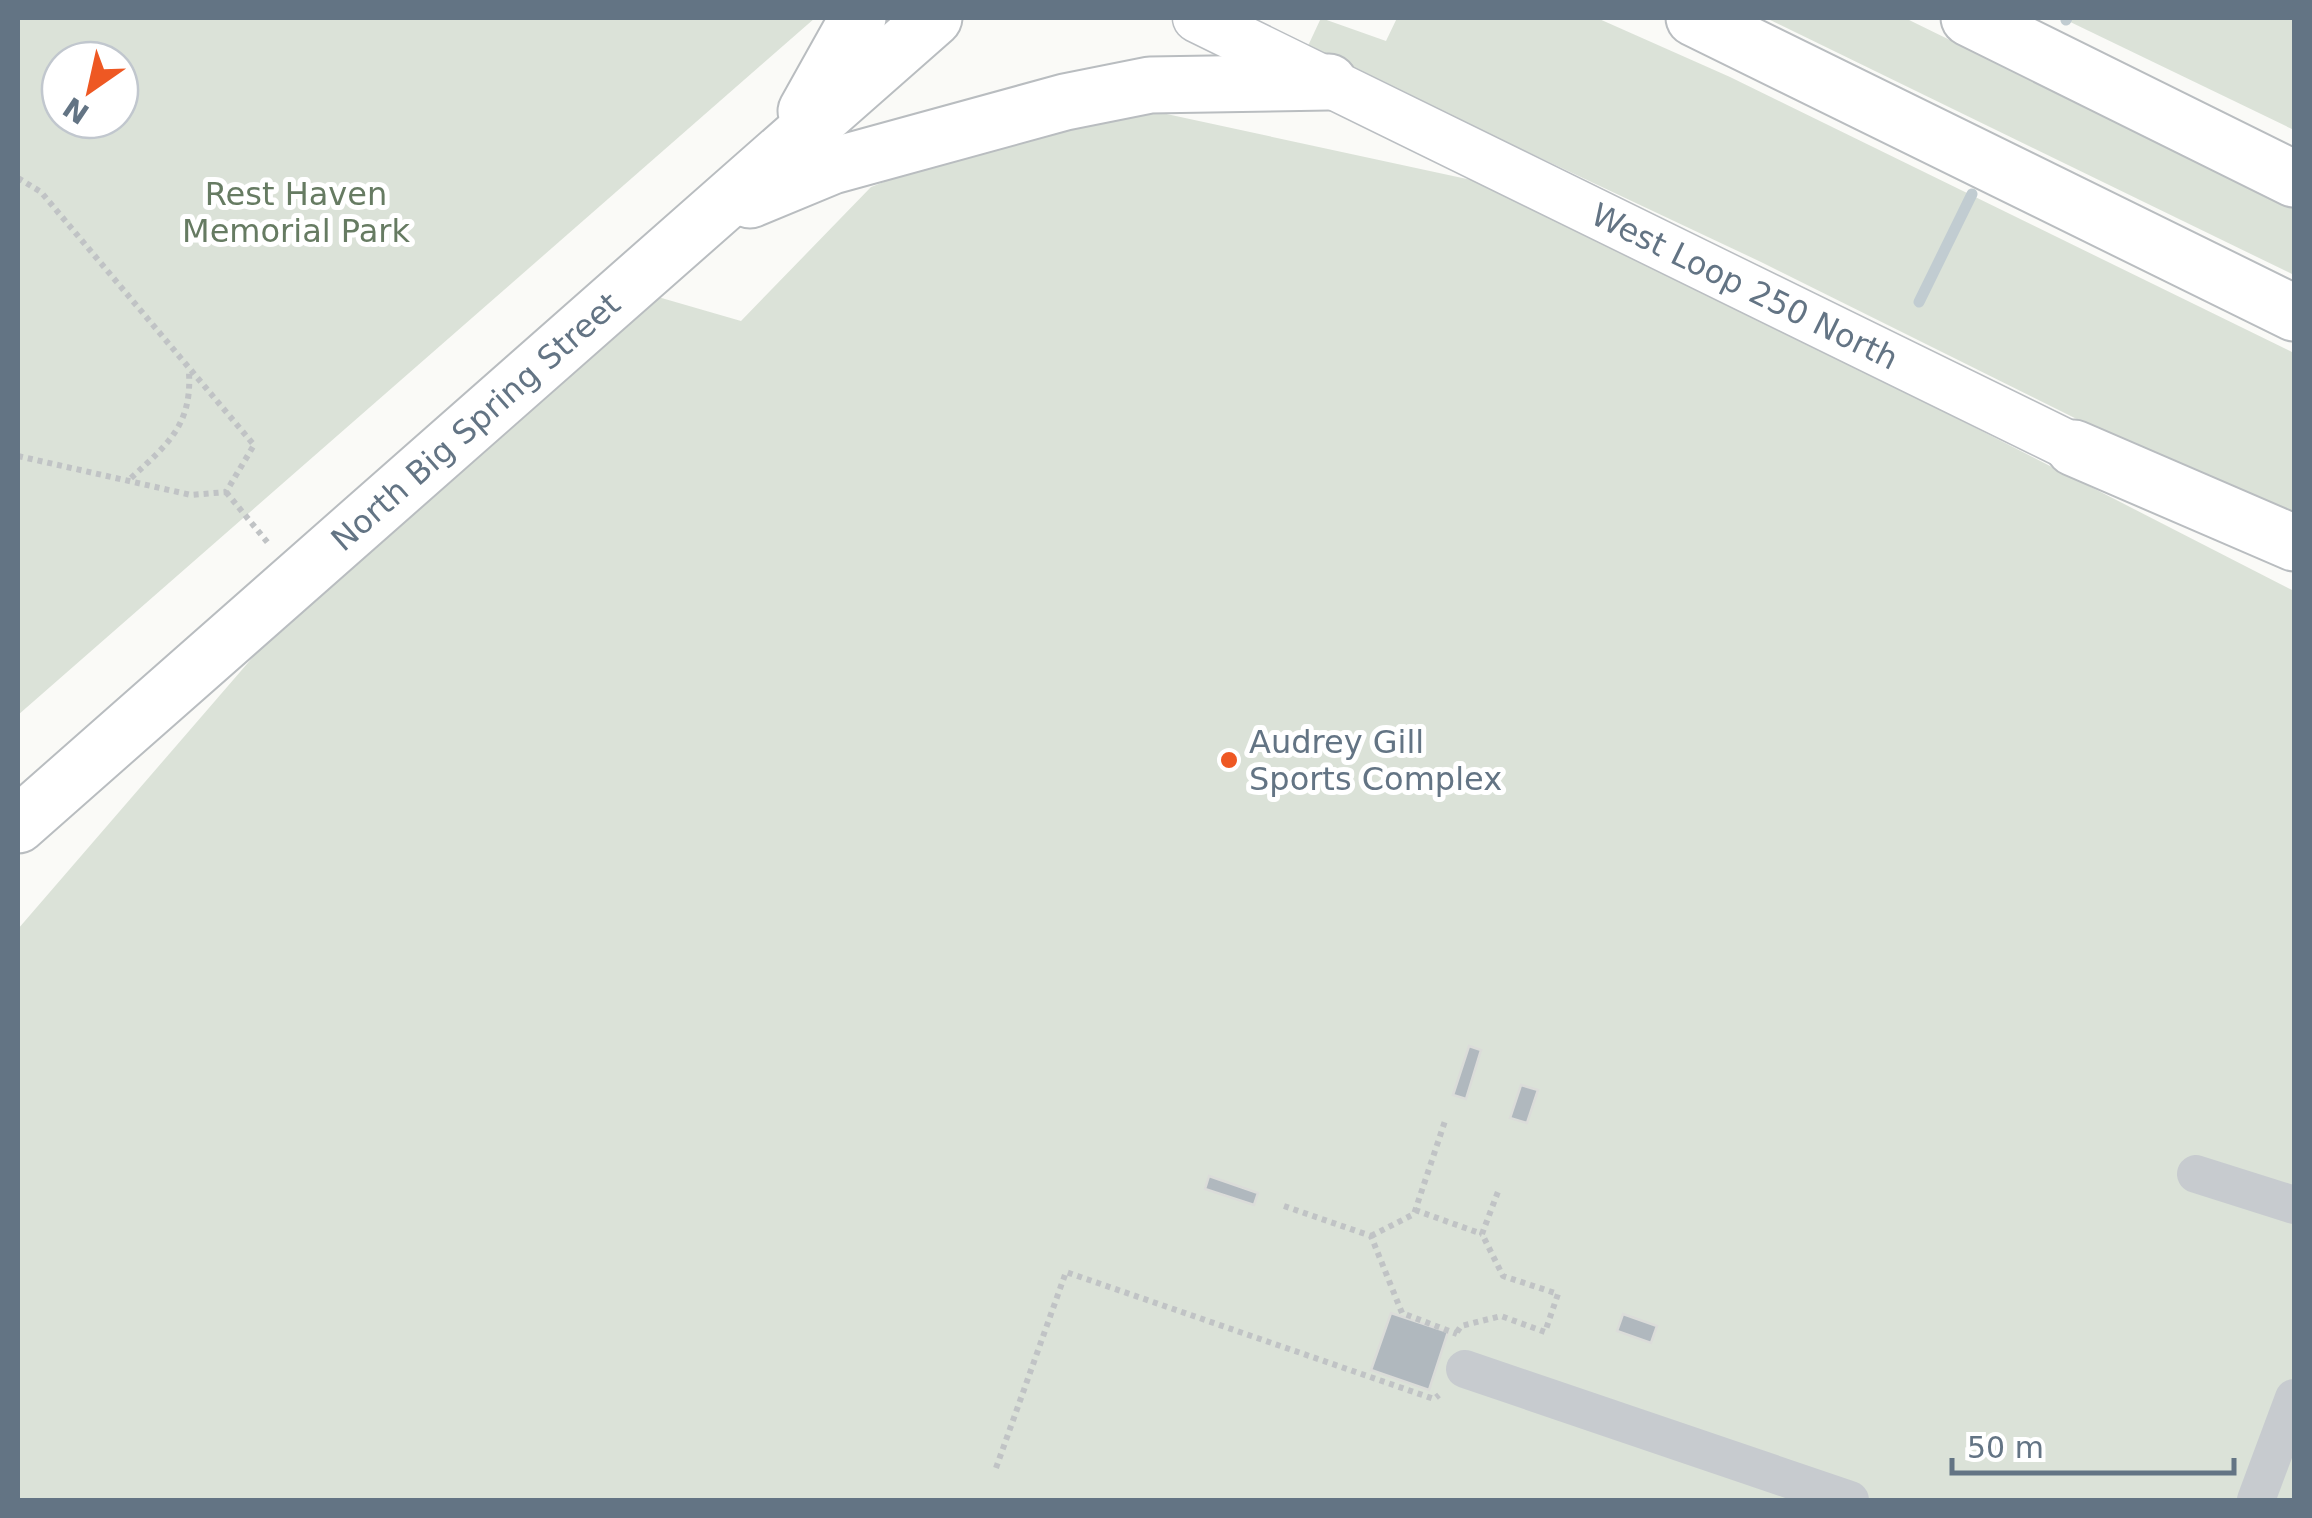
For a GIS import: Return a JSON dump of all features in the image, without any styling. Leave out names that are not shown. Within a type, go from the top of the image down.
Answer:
[{"type":"highway","points":[[780,154],[858,18]]},
{"type":"highway","name":"North Big Spring Street","points":[[18,825],[934,18]]},
{"type":"highway","points":[[1694,18],[2294,313]]},
{"type":"highway","points":[[1969,18],[2294,180]]},
{"type":"highway","points":[[710,216],[832,166],[1065,102],[1150,85],[1328,82]]},
{"type":"highway","points":[[2074,448],[2294,542]]},
{"type":"main road","name":"West Loop 250 North","points":[[1197,18],[1263,36],[1328,82],[2294,555]]},
{"type":"lane","points":[[2196,1174],[2294,1205]]},
{"type":"lane","points":[[1461,1350],[1850,1500]]},
{"type":"lane","points":[[2256,1500],[2294,1398]]},
{"type":"path","points":[[18,178],[41,192],[254,445],[226,492]]},
{"type":"path","points":[[130,479],[160,452],[188,413],[189,369]]},
{"type":"path","points":[[18,456],[191,495],[226,492]]},
{"type":"path","points":[[226,492],[297,579]]},
{"type":"path","points":[[1371,1236],[1415,1210],[1445,1121]]},
{"type":"path","points":[[1482,1234],[1498,1189]]},
{"type":"path","points":[[1284,1206],[1371,1236],[1402,1312],[1461,1350]]},
{"type":"path","points":[[996,1468],[1066,1272],[1434,1399],[1461,1350],[1461,1326],[1500,1316],[1545,1332],[1558,1294],[1504,1276],[1482,1234],[1415,1210]]},
{"type":"green space","name":"Rest Haven Memorial Park","points":[[18,18],[815,18],[18,715]]},
{"type":"green space","points":[[1321,18],[1386,41],[1397,18],[1597,18],[1730,77],[2294,353],[2294,527],[1761,262],[1307,48]]},
{"type":"green space","points":[[1766,18],[1905,18],[2294,209],[2294,275]]},
{"type":"green space","points":[[2062,18],[2294,18],[2294,130]]},
{"type":"green space","name":"Audrey Gill Sports Complex","points":[[1097,99],[1527,192],[1513,191],[2294,591],[2294,1500],[18,1500],[18,929],[398,489],[627,288],[741,321],[871,187]]},
{"type":"building","points":[[1469,1046],[1481,1050],[1466,1099],[1453,1095]]},
{"type":"building","points":[[1521,1085],[1538,1090],[1527,1123],[1510,1118]]},
{"type":"building","points":[[1209,1176],[1258,1193],[1254,1205],[1205,1189]]},
{"type":"building","points":[[1391,1313],[1448,1332],[1429,1390],[1371,1370]]},
{"type":"building","points":[[1623,1314],[1657,1326],[1651,1343],[1617,1331]]},
{"type":"waterway","points":[[1919,302],[1972,194]]},
{"type":"place","name":"Audrey Gill Sports Complex","points":[[1229,760]]}]
